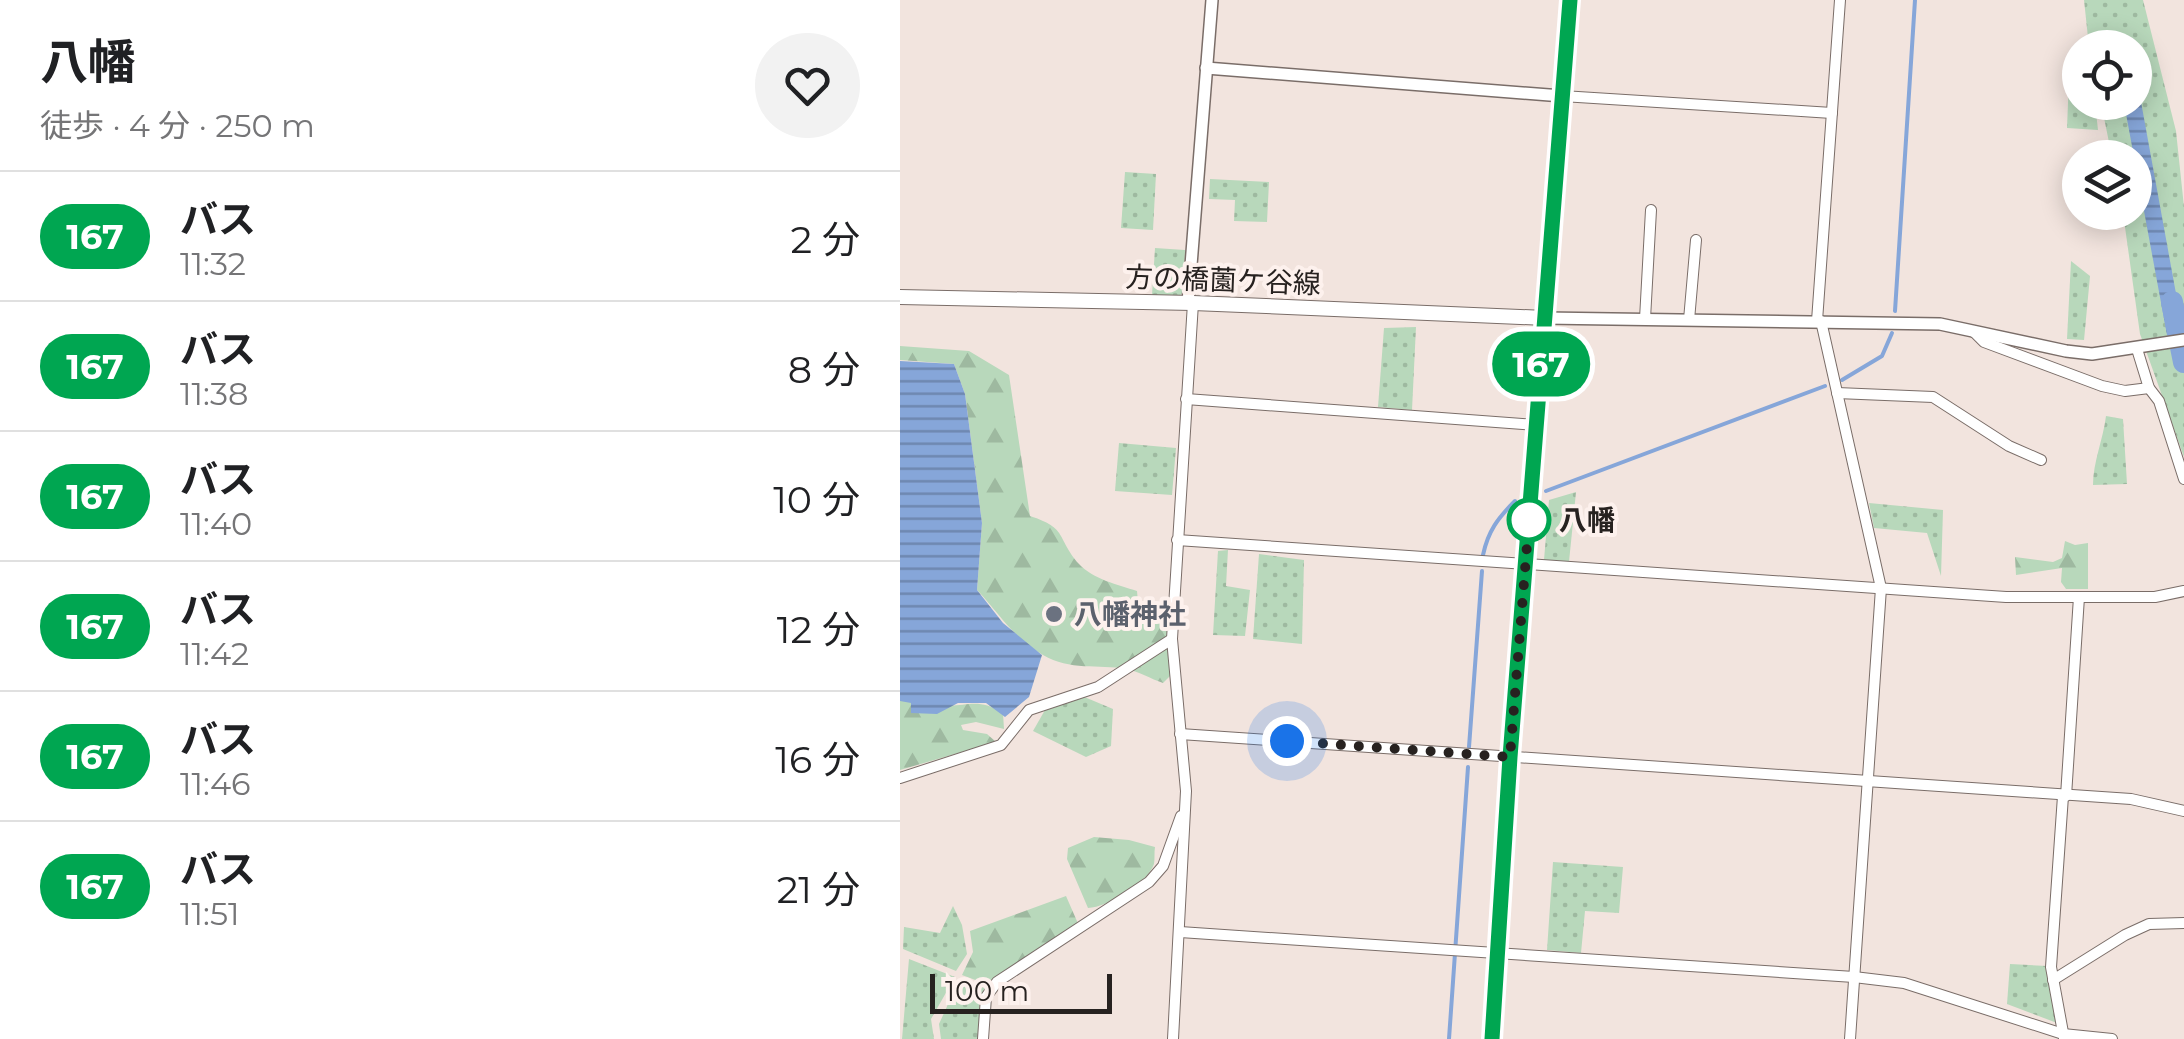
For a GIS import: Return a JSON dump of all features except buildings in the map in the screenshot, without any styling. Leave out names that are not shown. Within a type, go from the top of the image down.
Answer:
[{"type":"main road","points":[[1492,1039],[1510,757],[1570,0]]},
{"type":"main road","name":"方の橋薗ケ谷線","points":[[900,297],[1191,303],[1545,318]]},
{"type":"street","points":[[1173,1039],[1185,806],[1172,639],[1212,0]]},
{"type":"street","points":[[1840,0],[1819,321],[1880,588],[1850,1039]]},
{"type":"street","points":[[1206,68],[1832,114]]},
{"type":"street","points":[[1645,319],[1651,210]]},
{"type":"street","points":[[1688,320],[1696,240]]},
{"type":"street","points":[[1545,318],[1940,324],[2092,354],[2184,340]]},
{"type":"street","points":[[1970,328],[1984,342],[2102,386],[2124,392],[2149,388]]},
{"type":"street","points":[[2142,348],[2149,388],[2159,400],[2184,479]]},
{"type":"street","points":[[1837,393],[1932,397],[2009,446],[2041,460]]},
{"type":"street","points":[[1186,399],[1536,425]]},
{"type":"street","points":[[1177,540],[2006,597],[2156,597],[2184,591]]},
{"type":"street","points":[[2063,1036],[2051,967],[2079,597]]},
{"type":"street","points":[[900,778],[1001,745],[1029,710],[1098,688],[1172,639]]},
{"type":"street","points":[[1180,734],[2131,800],[2184,812]]},
{"type":"street","points":[[982,1039],[986,997],[997,982],[1149,882],[1163,866],[1185,806]]},
{"type":"street","points":[[2054,980],[2150,924],[2184,923]]},
{"type":"street","points":[[1180,932],[1854,977],[1904,983],[2063,1036],[2112,1039]]},
{"type":"green space","points":[[2084,0],[2143,0],[2151,30],[2087,30]]},
{"type":"green space","points":[[2152,36],[2176,131],[2184,207],[2184,457],[2140,334],[2125,230],[2152,230],[2152,140],[2109,140],[2104,120],[2152,120]]},
{"type":"green space","points":[[2067,120],[2097,120],[2098,130],[2067,128]]},
{"type":"green space","points":[[1125,172],[1156,174],[1153,230],[1121,228]]},
{"type":"green space","points":[[1210,179],[1269,182],[1267,222],[1234,221],[1235,200],[1209,199]]},
{"type":"green space","points":[[1155,248],[1185,250],[1183,293],[1179,296],[1152,295]]},
{"type":"green space","points":[[2071,261],[2090,276],[2084,340],[2067,339]]},
{"type":"green space","points":[[1416,327],[1412,410],[1378,407],[1384,328]]},
{"type":"green space","points":[[900,346],[969,351],[1009,375],[1030,516],[1051,525],[1091,574],[1137,591],[1139,613],[1156,614],[1173,626],[1172,674],[1163,683],[1131,670],[1074,665],[1043,655],[1015,633],[977,590],[982,523],[965,394],[954,364],[900,360]]},
{"type":"green space","points":[[2106,416],[2123,419],[2127,484],[2093,485]]},
{"type":"green space","points":[[1119,443],[1176,448],[1172,495],[1115,491]]},
{"type":"green space","points":[[1576,492],[1569,562],[1544,560],[1549,500]]},
{"type":"green space","points":[[1869,503],[1943,510],[1941,576],[1927,533],[1874,528]]},
{"type":"green space","points":[[2065,541],[2075,545],[2088,543],[2088,589],[2066,589],[2061,582],[2062,568],[2016,575],[2015,557],[2053,562],[2062,558]]},
{"type":"green space","points":[[1228,550],[1226,586],[1250,590],[1245,636],[1213,635],[1218,551]]},
{"type":"green space","points":[[1259,554],[1304,560],[1302,644],[1253,639]]},
{"type":"green space","points":[[900,696],[949,706],[986,705],[1003,713],[1004,729],[976,722],[961,725],[963,730],[987,734],[996,742],[900,770]]},
{"type":"green space","points":[[1082,696],[1113,709],[1111,746],[1086,757],[1033,731],[1045,710]]},
{"type":"green space","points":[[1094,837],[1155,847],[1154,862],[1144,879],[1126,893],[1088,908],[1067,859],[1068,848]]},
{"type":"green space","points":[[1553,862],[1623,867],[1619,913],[1585,911],[1581,953],[1547,950]]},
{"type":"green space","points":[[1066,896],[1080,928],[994,987],[962,975],[973,952],[970,931]]},
{"type":"green space","points":[[953,906],[962,925],[967,954],[956,971],[903,949],[904,927],[940,933]]},
{"type":"green space","points":[[909,959],[955,977],[931,1019],[934,1039],[902,1039]]},
{"type":"green space","points":[[2010,964],[2047,966],[2057,1023],[2007,1004]]},
{"type":"green space","points":[[960,978],[991,991],[979,1001],[983,1039],[941,1039],[939,1024]]},
{"type":"water","points":[[2127,120],[2144,120],[2148,140],[2131,140]]},
{"type":"water","points":[[2152,162],[2183,332],[2167,335],[2148,230],[2152,230]]},
{"type":"water","points":[[900,361],[954,364],[965,394],[982,523],[977,590],[1003,623],[1042,655],[1029,697],[1005,717],[986,703],[958,703],[937,714],[911,713],[911,703],[900,701]]},
{"type":"waterway","points":[[1895,311],[1915,0]]},
{"type":"waterway","points":[[2172,302],[2184,362]]},
{"type":"waterway","points":[[1842,380],[1882,356],[1892,333]]},
{"type":"waterway","points":[[1546,491],[1825,386]]},
{"type":"waterway","points":[[1483,555],[1494,525],[1515,501]]},
{"type":"waterway","points":[[1469,747],[1482,571]]},
{"type":"waterway","points":[[1449,1039],[1468,767]]},
{"type":"bus line","name":"167","points":[[1492,1039],[1510,757],[1570,0]]},
{"type":"place","name":"八幡","points":[[1529,520]]},
{"type":"place","name":"八幡神社","points":[[1054,614]]},
{"type":"route","points":[[1287,741],[1510,757],[1529,520]]}]
